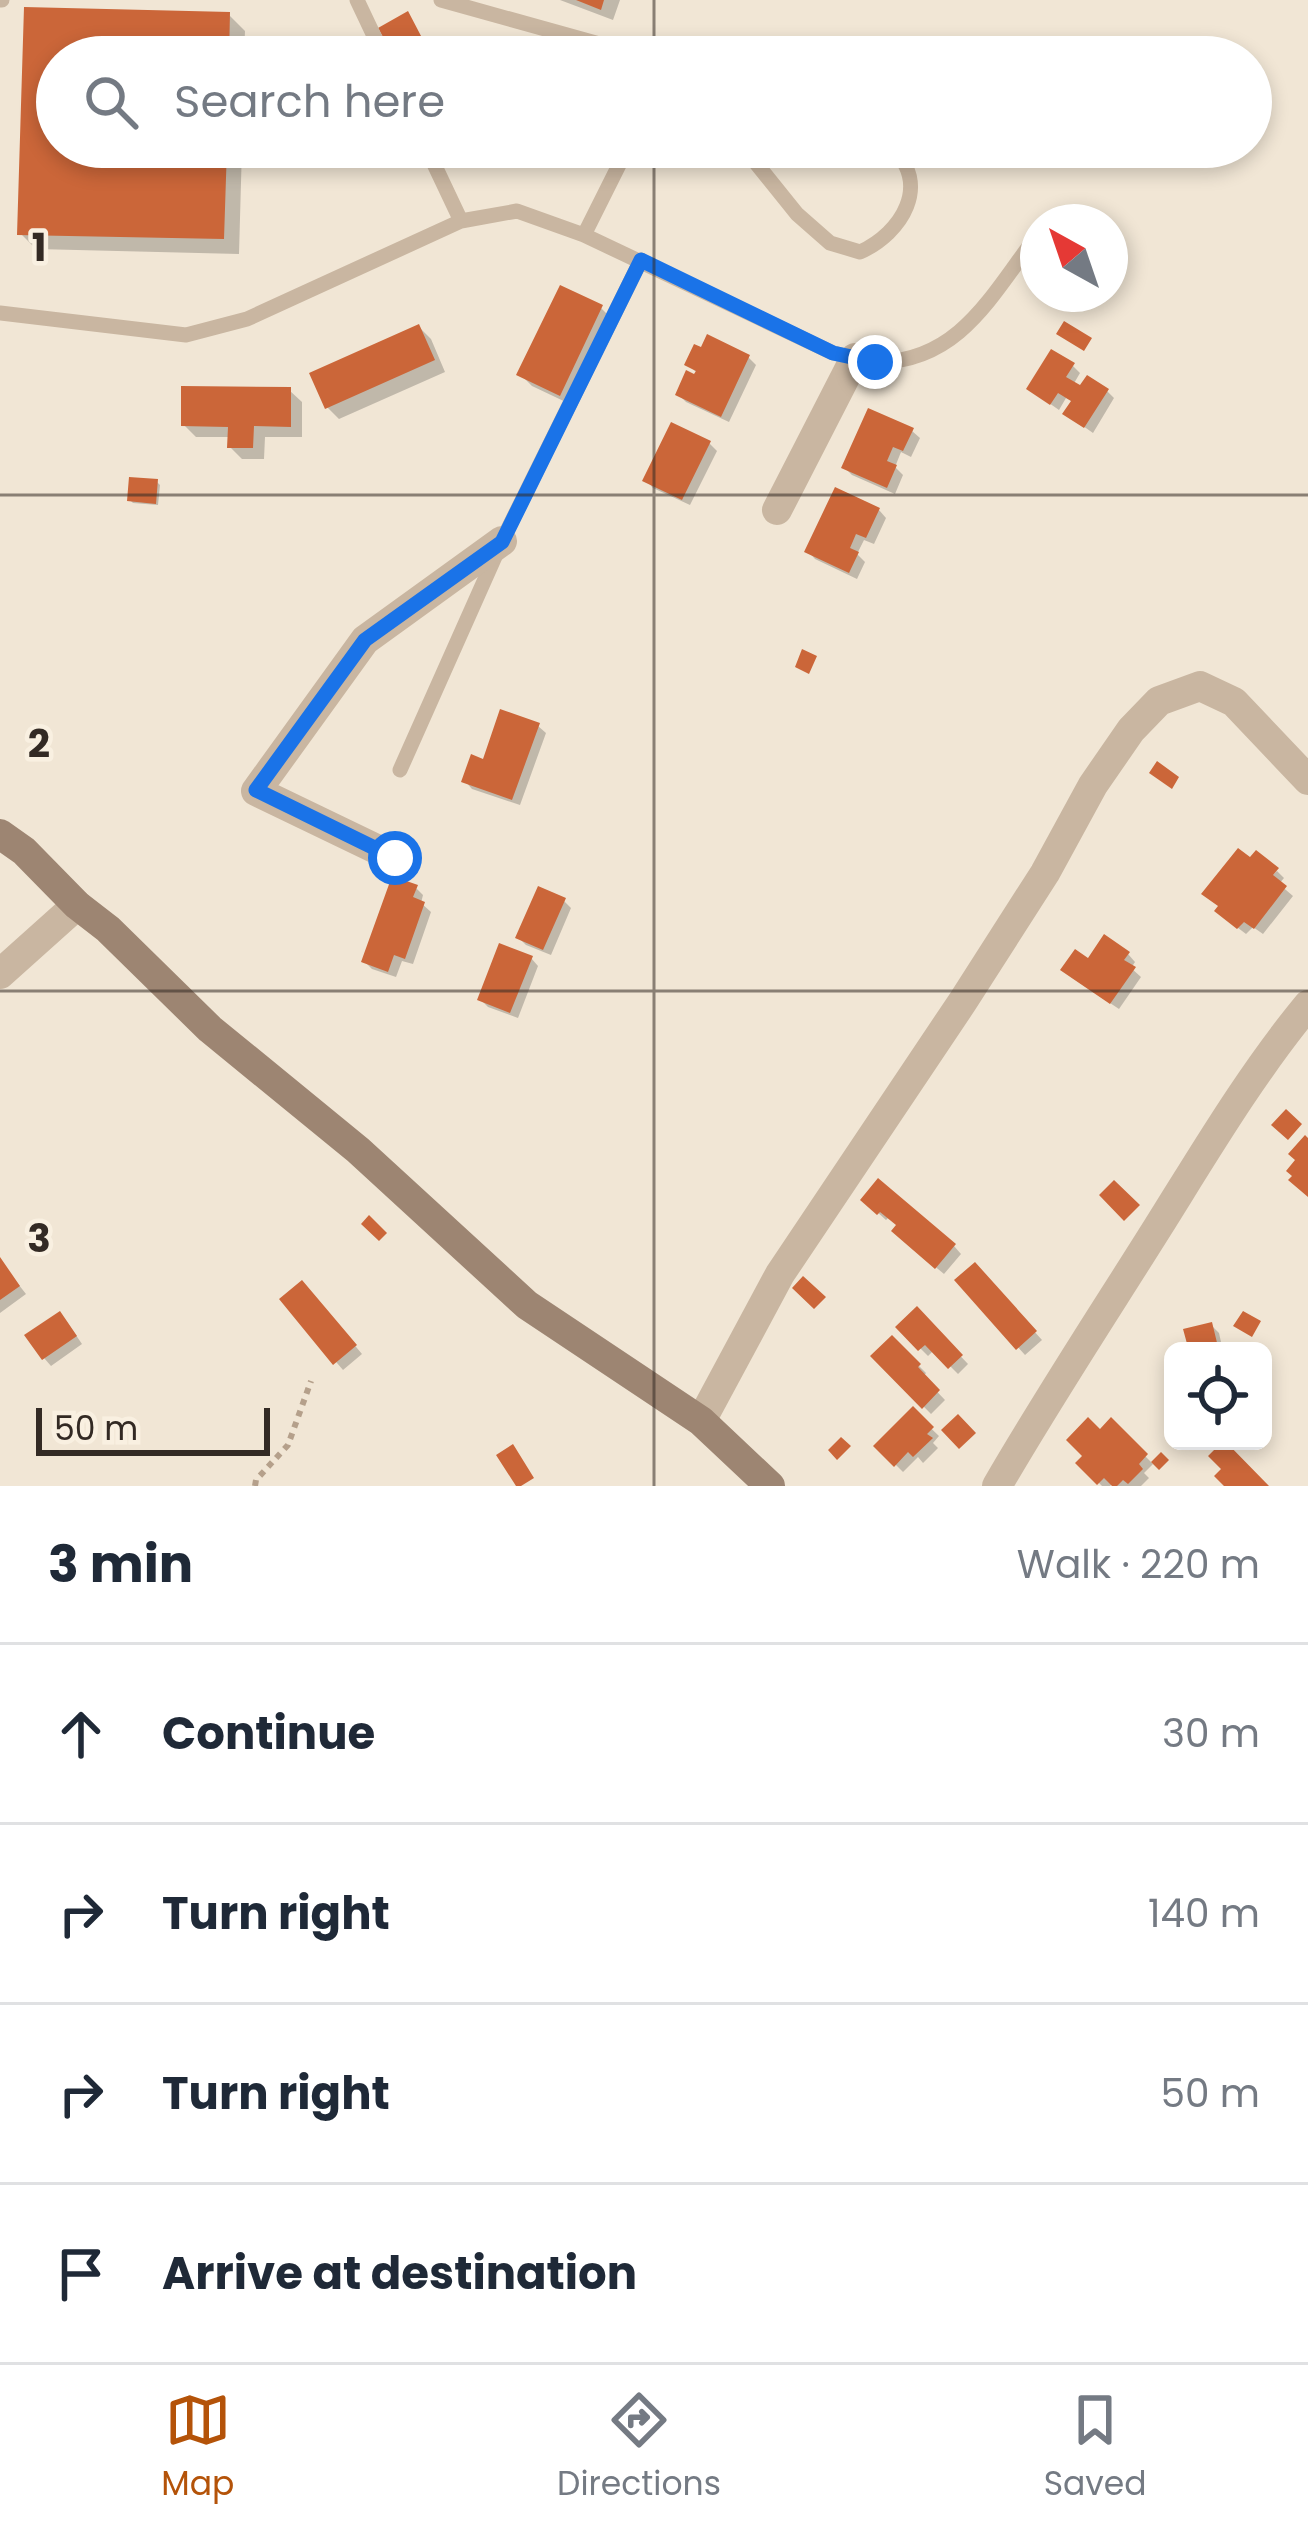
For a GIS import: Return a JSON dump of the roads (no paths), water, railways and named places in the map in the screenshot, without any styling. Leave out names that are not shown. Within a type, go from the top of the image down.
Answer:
[{"type":"main road","points":[[0,834],[108,929],[210,1030],[358,1150],[527,1305],[700,1421],[770,1486]]},
{"type":"street","points":[[777,510],[855,358]]},
{"type":"street","points":[[395,858],[256,790],[365,640],[502,542]]},
{"type":"street","points":[[700,1421],[780,1274],[1045,873],[1093,785],[1131,730],[1159,700],[1200,686],[1234,702],[1308,780]]},
{"type":"street","points":[[0,974],[77,905]]},
{"type":"street","points":[[997,1486],[1207,1150],[1308,1005]]},
{"type":"lane","points":[[357,0],[373,36]]},
{"type":"lane","points":[[441,0],[570,36]]},
{"type":"lane","points":[[436,168],[461,221]]},
{"type":"lane","points":[[584,235],[618,168]]},
{"type":"lane","points":[[760,168],[797,214],[830,243],[860,252],[880,242],[900,221],[912,188],[907,168]]},
{"type":"lane","points":[[0,313],[186,335],[247,319],[461,221],[517,211],[641,260],[833,353],[875,362],[915,358],[954,339],[985,307],[1020,259]]},
{"type":"lane","points":[[400,770],[502,542],[641,260]]}]
